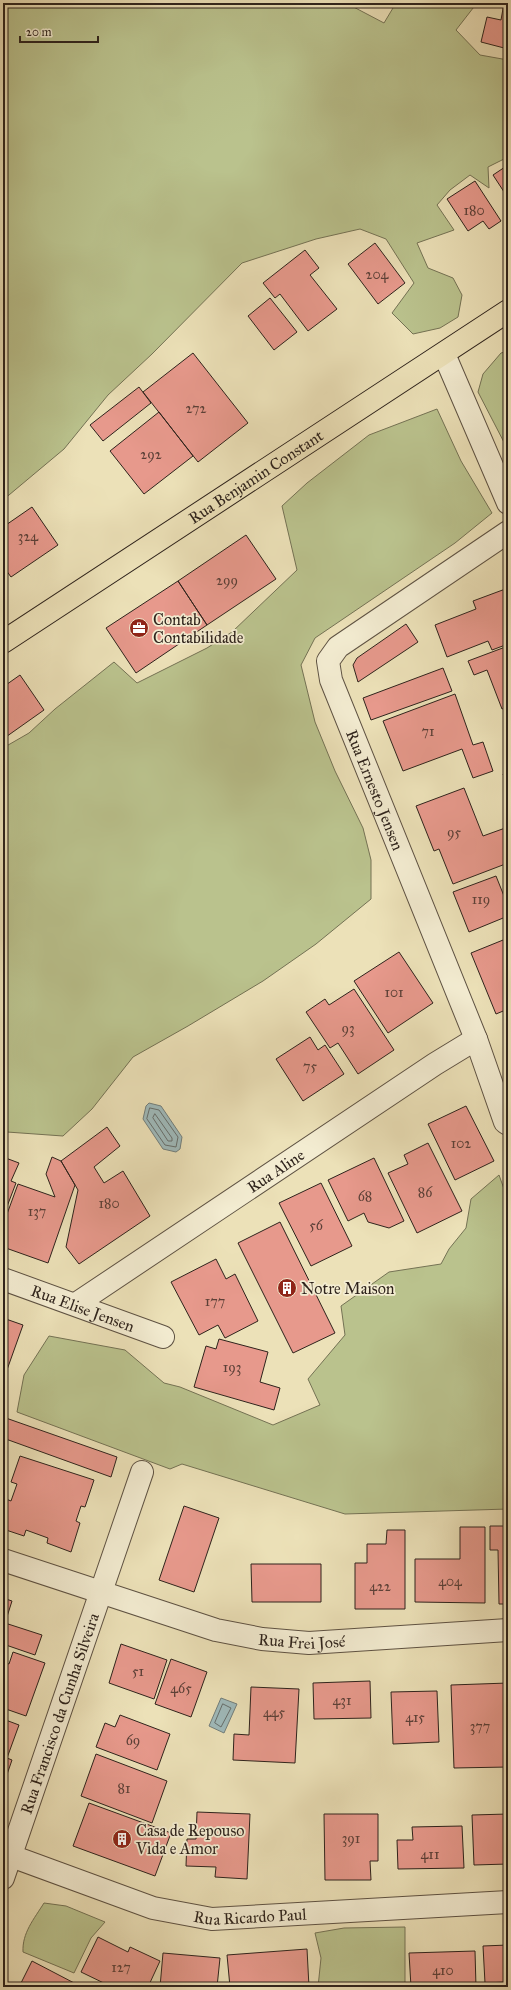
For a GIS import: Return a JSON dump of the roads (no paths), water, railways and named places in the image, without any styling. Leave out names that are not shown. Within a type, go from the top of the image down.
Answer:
[{"type":"main road","name":"Rua Benjamin Constant","points":[[3,642],[411,373],[444,354],[508,311]]},
{"type":"street","points":[[444,354],[508,503]]},
{"type":"street","name":"Rua Ernesto Jensen","points":[[508,532],[338,647],[328,661],[331,680],[476,1039],[505,1122],[508,1124]]},
{"type":"street","name":"Rua Aline","points":[[76,1304],[436,1064],[476,1039]]},
{"type":"street","name":"Rua Elise Jensen","points":[[3,1279],[76,1304],[163,1337]]},
{"type":"street","name":"Rua Francisco da Cunha Silveira","points":[[3,1878],[7,1855],[101,1593],[142,1472]]},
{"type":"street","name":"Rua Frei José","points":[[3,1560],[216,1630],[262,1639],[309,1643],[508,1630]]},
{"type":"street","name":"Rua Ricardo Paul","points":[[7,1855],[153,1908],[212,1919],[508,1902]]},
{"type":"water","points":[[149,1103],[161,1106],[182,1137],[180,1149],[176,1152],[163,1149],[143,1119],[146,1106]]},
{"type":"water","points":[[221,1698],[237,1704],[224,1733],[209,1726]]},
{"type":"place","name":"Contab Contabilidade","points":[[139,628]]},
{"type":"place","name":"Notre Maison","points":[[287,1288]]},
{"type":"place","name":"Casa de Repouso Vida e Amor","points":[[122,1839]]}]
